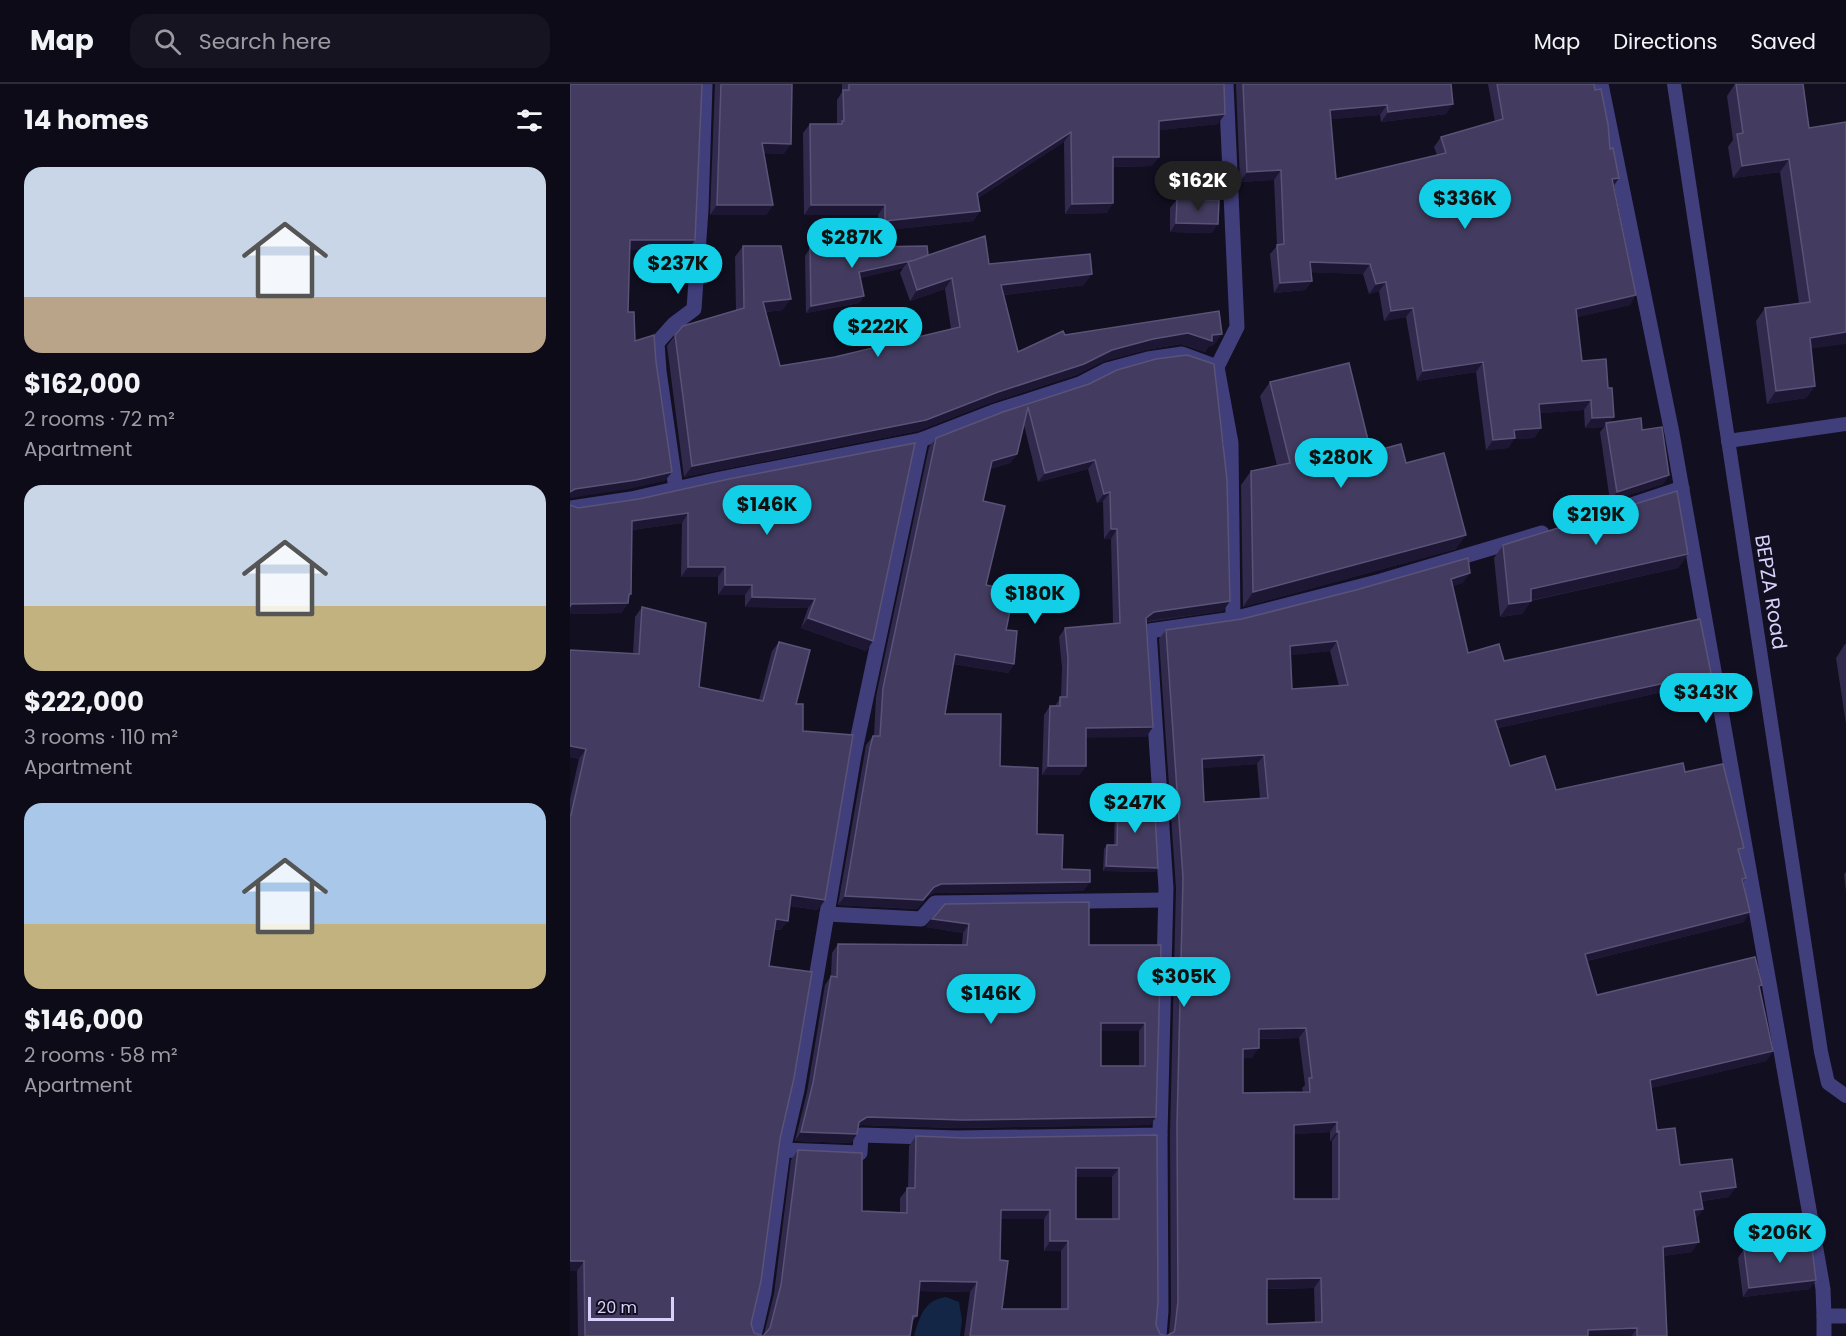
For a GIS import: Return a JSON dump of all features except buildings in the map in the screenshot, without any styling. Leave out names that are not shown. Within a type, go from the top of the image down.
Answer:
[{"type":"street","points":[[676,489],[657,343],[674,324],[694,309],[705,84]]},
{"type":"street","points":[[1226,84],[1237,327],[1217,367],[1231,443],[1233,619]]},
{"type":"street","points":[[1601,84],[1682,488],[1823,1290],[1824,1336]]},
{"type":"street","points":[[570,508],[630,499],[921,440],[993,412],[1080,384],[1107,370],[1148,358],[1182,354],[1217,367]]},
{"type":"street","points":[[754,1336],[764,1293],[783,1150],[797,1090],[854,755],[921,440]]},
{"type":"street","points":[[1600,515],[1682,488]]},
{"type":"street","points":[[1159,1336],[1165,900],[1149,631],[1233,619],[1381,581],[1557,528]]},
{"type":"street","points":[[827,914],[921,919],[935,903],[1165,900]]},
{"type":"street","points":[[783,1150],[860,1153],[861,1135],[957,1138],[1160,1135]]},
{"type":"street","points":[[1824,1316],[1846,1316]]},
{"type":"lane","name":"BEPZA Road","points":[[1674,84],[1821,1052],[1828,1083],[1846,1096]]},
{"type":"lane","points":[[1728,441],[1846,424]]},
{"type":"water","points":[[946,1297],[959,1302],[962,1320],[960,1336],[914,1336],[921,1316],[928,1305]]}]
